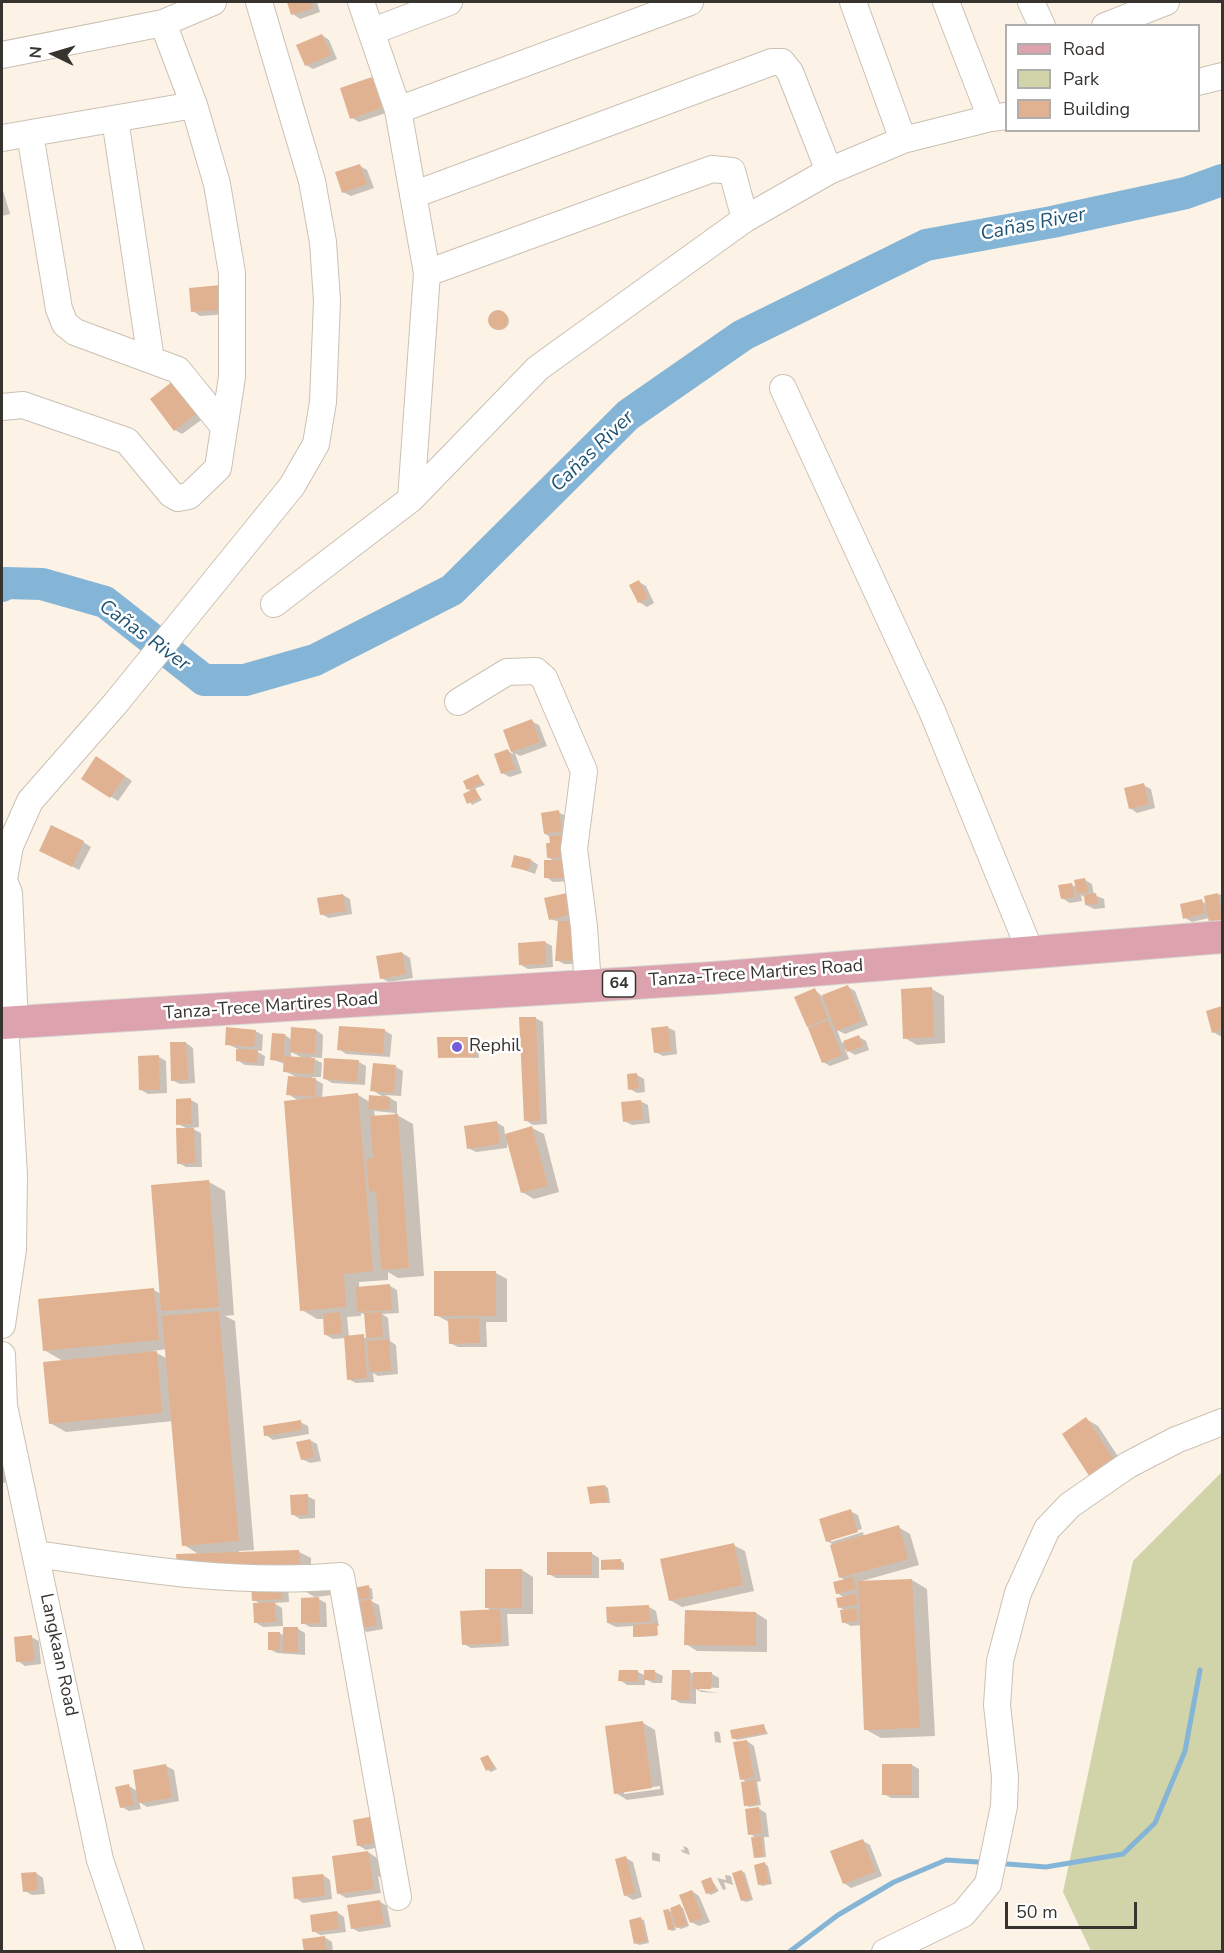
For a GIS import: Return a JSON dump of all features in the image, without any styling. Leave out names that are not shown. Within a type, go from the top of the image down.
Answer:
[{"type":"main road","name":"Tanza-Trece Martires Road","points":[[7,1023],[588,986],[1222,937]]},
{"type":"street","points":[[2,55],[163,23],[213,2]]},
{"type":"street","points":[[2,1325],[13,1249],[14,1175],[7,1023],[9,893],[3,886],[10,846],[30,801],[115,705],[292,486],[316,444],[323,402],[327,301],[323,242],[312,181],[259,2]]},
{"type":"street","points":[[361,2],[373,31],[398,110],[426,273],[411,499]]},
{"type":"street","points":[[373,31],[449,2]]},
{"type":"street","points":[[398,110],[690,2]]},
{"type":"street","points":[[853,2],[903,140]]},
{"type":"street","points":[[274,603],[411,499],[537,368],[745,219],[829,171],[903,140],[999,117],[946,2]]},
{"type":"street","points":[[1031,2],[1041,24]]},
{"type":"street","points":[[1110,24],[1166,2]]},
{"type":"street","points":[[2,407],[23,405],[127,441],[171,494],[178,498],[189,496],[218,468],[232,377],[232,273],[217,184],[194,105],[163,23]]},
{"type":"street","points":[[413,195],[772,62],[782,62],[790,72],[829,171]]},
{"type":"street","points":[[1200,81],[1222,75]]},
{"type":"street","points":[[2,138],[194,105]]},
{"type":"street","points":[[115,119],[151,360]]},
{"type":"street","points":[[30,134],[59,309],[65,324],[75,332],[178,370],[224,427]]},
{"type":"street","points":[[426,273],[712,169],[732,171],[745,219]]},
{"type":"street","points":[[783,388],[932,711],[1031,953]]},
{"type":"street","points":[[458,702],[507,672],[536,671],[544,678],[584,771],[574,849],[585,927],[588,986]]},
{"type":"street","name":"Langkaan Road","points":[[2,1355],[4,1406],[100,1860],[131,1952]]},
{"type":"street","points":[[885,1952],[963,1914],[988,1884],[1004,1806],[1005,1777],[997,1705],[1000,1661],[1018,1593],[1047,1529],[1070,1505],[1128,1465],[1176,1440],[1222,1422]]},
{"type":"street","points":[[36,1554],[169,1574],[292,1580],[340,1576],[398,1897]]},
{"type":"green space","points":[[1222,1472],[1222,1951],[1091,1951],[1063,1892],[1133,1561]]},
{"type":"building","points":[[287,2],[311,2],[313,8],[291,15]]},
{"type":"building","points":[[322,34],[331,55],[305,66],[296,45]]},
{"type":"building","points":[[372,77],[382,108],[350,119],[340,88]]},
{"type":"building","points":[[360,164],[367,184],[342,193],[335,172]]},
{"type":"building","points":[[221,285],[222,310],[191,312],[189,288]]},
{"type":"building","points":[[498,310],[505,313],[508,320],[505,327],[498,330],[491,327],[488,320],[491,313]]},
{"type":"building","points":[[173,381],[197,413],[174,431],[150,399]]},
{"type":"building","points":[[639,580],[648,598],[638,603],[629,585]]},
{"type":"building","points":[[532,719],[540,742],[511,752],[503,730]]},
{"type":"building","points":[[508,749],[515,769],[501,774],[494,754]]},
{"type":"building","points":[[96,756],[125,776],[110,798],[81,779]]},
{"type":"building","points":[[478,774],[482,783],[467,790],[463,781]]},
{"type":"building","points":[[1144,783],[1149,804],[1129,809],[1124,788]]},
{"type":"building","points":[[475,788],[480,798],[467,804],[463,794]]},
{"type":"building","points":[[559,810],[562,831],[544,834],[541,813]]},
{"type":"building","points":[[51,825],[84,841],[72,867],[39,851]]},
{"type":"building","points":[[561,835],[565,857],[547,858],[546,843],[550,843],[549,836]]},
{"type":"building","points":[[514,855],[531,859],[528,871],[511,867]]},
{"type":"building","points":[[544,860],[565,860],[565,878],[544,878]]},
{"type":"building","points":[[1085,878],[1088,892],[1077,894],[1074,880]]},
{"type":"building","points":[[1072,883],[1075,897],[1061,899],[1058,885]]},
{"type":"building","points":[[567,893],[572,914],[549,920],[544,898]]},
{"type":"building","points":[[1096,893],[1098,904],[1085,905],[1084,895]]},
{"type":"building","points":[[1218,893],[1222,920],[1209,923],[1204,896]]},
{"type":"building","points":[[343,894],[346,911],[320,915],[317,898]]},
{"type":"building","points":[[1202,899],[1205,913],[1183,919],[1180,904]]},
{"type":"building","points":[[558,921],[578,921],[582,960],[555,961]]},
{"type":"building","points":[[545,941],[546,964],[519,965],[518,943]]},
{"type":"building","points":[[402,952],[406,974],[380,979],[376,956]]},
{"type":"building","points":[[848,985],[862,1021],[836,1031],[822,995]]},
{"type":"building","points":[[932,987],[934,1037],[903,1039],[901,989]]},
{"type":"building","points":[[815,988],[828,1018],[807,1027],[794,997]]},
{"type":"building","points":[[1222,1006],[1222,1030],[1212,1033],[1206,1011]]},
{"type":"building","points":[[519,1017],[536,1017],[540,1121],[524,1121]]},
{"type":"building","points":[[828,1020],[842,1055],[822,1063],[808,1028]]},
{"type":"building","points":[[339,1026],[385,1029],[383,1054],[337,1050]]},
{"type":"building","points":[[668,1026],[671,1051],[654,1053],[651,1028]]},
{"type":"building","points":[[226,1027],[256,1030],[254,1047],[225,1045]]},
{"type":"building","points":[[291,1027],[316,1029],[315,1054],[290,1052]]},
{"type":"building","points":[[272,1033],[285,1034],[283,1061],[270,1060]]},
{"type":"building","points":[[859,1035],[863,1046],[847,1052],[843,1041]]},
{"type":"building","name":"Rephil","points":[[437,1037],[475,1037],[476,1057],[438,1058]]},
{"type":"building","points":[[170,1042],[186,1042],[188,1080],[171,1081]]},
{"type":"building","points":[[236,1049],[258,1050],[257,1063],[236,1061]]},
{"type":"building","points":[[159,1055],[160,1090],[139,1090],[138,1056]]},
{"type":"building","points":[[284,1056],[315,1058],[313,1074],[283,1072]]},
{"type":"building","points":[[324,1058],[359,1060],[357,1082],[323,1079]]},
{"type":"building","points":[[373,1063],[396,1065],[394,1093],[370,1091]]},
{"type":"building","points":[[637,1073],[639,1088],[628,1090],[627,1074]]},
{"type":"building","points":[[288,1076],[316,1078],[315,1097],[286,1095]]},
{"type":"building","points":[[358,1093],[373,1271],[344,1274],[346,1307],[300,1311],[284,1101]]},
{"type":"building","points":[[369,1095],[390,1097],[390,1110],[368,1109]]},
{"type":"building","points":[[191,1098],[192,1124],[176,1125],[176,1099]]},
{"type":"building","points":[[641,1100],[643,1119],[623,1122],[621,1102]]},
{"type":"building","points":[[398,1114],[409,1268],[381,1270],[376,1191],[369,1192],[366,1159],[373,1158],[370,1116]]},
{"type":"building","points":[[497,1121],[500,1144],[467,1149],[464,1126]]},
{"type":"building","points":[[532,1126],[548,1186],[521,1193],[505,1134]]},
{"type":"building","points":[[176,1128],[194,1128],[195,1163],[177,1164]]},
{"type":"building","points":[[209,1180],[219,1307],[161,1311],[151,1185]]},
{"type":"building","points":[[434,1271],[496,1271],[496,1316],[434,1316]]},
{"type":"building","points":[[390,1284],[392,1310],[357,1312],[356,1287]]},
{"type":"building","points":[[154,1288],[159,1340],[43,1351],[38,1299]]},
{"type":"building","points":[[219,1311],[239,1541],[182,1546],[162,1316]]},
{"type":"building","points":[[340,1312],[342,1334],[324,1335],[323,1314]]},
{"type":"building","points":[[381,1312],[383,1337],[366,1338],[364,1313]]},
{"type":"building","points":[[479,1318],[480,1343],[449,1344],[448,1319]]},
{"type":"building","points":[[364,1334],[367,1378],[347,1380],[344,1336]]},
{"type":"building","points":[[389,1339],[391,1371],[369,1372],[367,1341]]},
{"type":"building","points":[[157,1351],[162,1413],[49,1424],[43,1362]]},
{"type":"building","points":[[1086,1417],[1118,1466],[1093,1482],[1062,1434]]},
{"type":"building","points":[[301,1420],[302,1430],[264,1436],[263,1426]]},
{"type":"building","points":[[310,1439],[314,1457],[301,1460],[296,1442]]},
{"type":"building","points":[[605,1485],[608,1502],[590,1504],[587,1487]]},
{"type":"building","points":[[308,1494],[308,1515],[291,1515],[290,1495]]},
{"type":"building","points":[[851,1509],[858,1532],[826,1542],[819,1519]]},
{"type":"building","points":[[899,1525],[908,1559],[839,1578],[830,1545]]},
{"type":"building","points":[[734,1543],[743,1585],[669,1601],[660,1559]]},
{"type":"building","points":[[299,1550],[300,1564],[177,1567],[176,1554]]},
{"type":"building","points":[[547,1552],[592,1552],[592,1575],[547,1575]]},
{"type":"building","points":[[621,1559],[622,1569],[601,1570],[601,1560]]},
{"type":"building","points":[[485,1569],[522,1569],[522,1608],[485,1608]]},
{"type":"building","points":[[853,1577],[856,1589],[836,1594],[833,1582]]},
{"type":"building","points":[[912,1579],[920,1728],[864,1730],[858,1581]]},
{"type":"building","points":[[281,1581],[282,1599],[252,1601],[251,1582]]},
{"type":"building","points":[[369,1585],[370,1598],[355,1600],[353,1588]]},
{"type":"building","points":[[856,1594],[858,1604],[838,1608],[836,1598]]},
{"type":"building","points":[[319,1597],[320,1623],[301,1624],[301,1598]]},
{"type":"building","points":[[371,1599],[377,1625],[358,1629],[353,1603]]},
{"type":"building","points":[[275,1602],[276,1622],[254,1623],[253,1603]]},
{"type":"building","points":[[649,1605],[650,1622],[607,1623],[606,1607]]},
{"type":"building","points":[[856,1608],[858,1621],[842,1623],[840,1610]]},
{"type":"building","points":[[500,1609],[502,1643],[462,1645],[460,1611]]},
{"type":"building","points":[[685,1610],[756,1612],[756,1646],[684,1645]]},
{"type":"building","points":[[657,1623],[658,1635],[633,1637],[633,1625]]},
{"type":"building","points":[[283,1627],[298,1627],[298,1652],[283,1652]]},
{"type":"building","points":[[268,1632],[280,1632],[280,1650],[268,1650]]},
{"type":"building","points":[[32,1635],[34,1661],[16,1662],[14,1637]]},
{"type":"building","points":[[619,1670],[638,1670],[638,1682],[618,1681]]},
{"type":"building","points":[[644,1670],[655,1670],[655,1680],[644,1680]]},
{"type":"building","points":[[672,1670],[690,1670],[689,1700],[671,1700]]},
{"type":"building","points":[[693,1672],[712,1672],[711,1689],[692,1689]]},
{"type":"building","points":[[643,1721],[652,1788],[614,1794],[605,1726]]},
{"type":"building","points":[[764,1724],[766,1733],[732,1739],[730,1730]]},
{"type":"building","points":[[747,1740],[754,1777],[740,1780],[733,1742]]},
{"type":"building","points":[[488,1755],[494,1767],[486,1771],[480,1758]]},
{"type":"building","points":[[166,1764],[172,1798],[138,1803],[133,1770]]},
{"type":"building","points":[[882,1764],[912,1764],[912,1795],[882,1795]]},
{"type":"building","points":[[755,1780],[758,1804],[744,1806],[741,1782]]},
{"type":"building","points":[[129,1784],[134,1805],[120,1808],[115,1787]]},
{"type":"building","points":[[759,1807],[762,1833],[748,1835],[745,1809]]},
{"type":"building","points":[[380,1815],[384,1841],[357,1846],[353,1820]]},
{"type":"building","points":[[761,1836],[764,1856],[754,1858],[751,1837]]},
{"type":"building","points":[[863,1839],[875,1872],[843,1884],[830,1851]]},
{"type":"building","points":[[368,1851],[374,1889],[337,1894],[332,1856]]},
{"type":"building","points":[[626,1856],[635,1893],[624,1896],[615,1859]]},
{"type":"building","points":[[765,1862],[769,1883],[758,1885],[754,1865]]},
{"type":"building","points":[[742,1870],[751,1898],[741,1901],[732,1873]]},
{"type":"building","points":[[36,1872],[38,1890],[23,1892],[21,1873]]},
{"type":"building","points":[[323,1874],[325,1896],[294,1899],[292,1877]]},
{"type":"building","points":[[711,1877],[716,1890],[706,1894],[701,1881]]},
{"type":"building","points":[[692,1890],[703,1918],[690,1923],[679,1895]]},
{"type":"building","points":[[380,1900],[384,1924],[351,1929],[347,1905]]},
{"type":"building","points":[[680,1904],[687,1925],[676,1928],[670,1908]]},
{"type":"building","points":[[669,1909],[674,1929],[668,1930],[663,1910]]},
{"type":"building","points":[[337,1911],[339,1929],[312,1932],[310,1915]]},
{"type":"building","points":[[641,1917],[647,1941],[634,1944],[629,1920]]},
{"type":"building","points":[[325,1936],[327,1952],[304,1952],[302,1939]]},
{"type":"waterway","name":"Cañas River","points":[[2,586],[5,583],[42,584],[105,602],[204,680],[245,680],[315,660],[452,590],[628,415],[743,335],[926,245],[1052,222],[1186,193],[1222,180]]},
{"type":"waterway","points":[[1007,1864],[1046,1867],[1123,1854],[1155,1823],[1185,1751],[1200,1670]]},
{"type":"waterway","points":[[789,1952],[838,1915],[894,1882],[946,1860],[978,1862]]},
{"type":"place","name":"Rephil","points":[[457,1047]]}]
